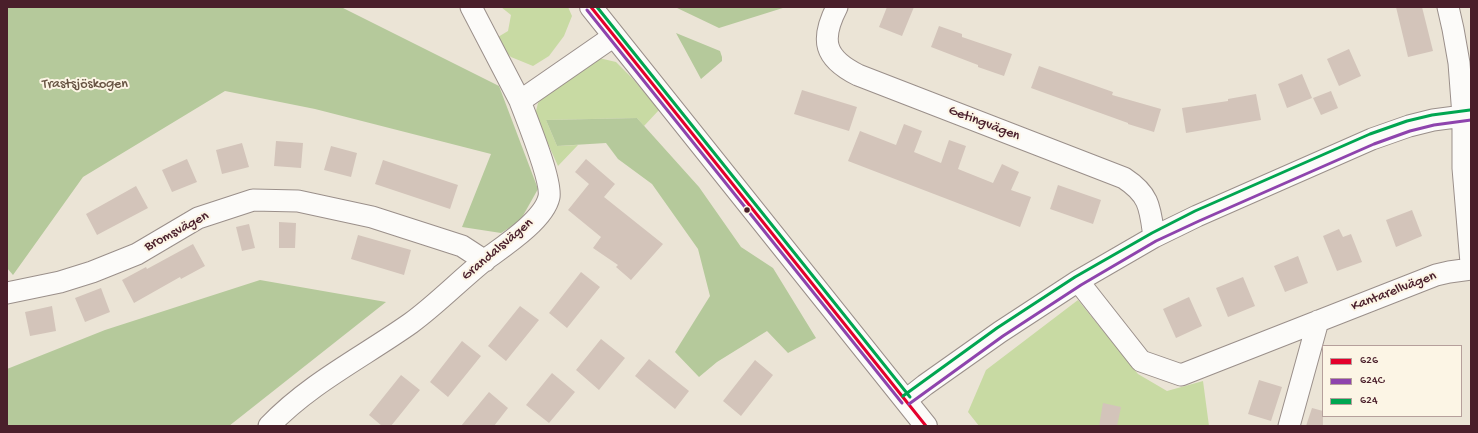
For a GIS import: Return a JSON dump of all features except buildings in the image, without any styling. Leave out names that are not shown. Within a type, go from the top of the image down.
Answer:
[{"type":"main road","points":[[591,7],[926,426]]},
{"type":"street","name":"Grandalsvägen","points":[[269,426],[326,378],[412,322],[485,261],[519,235],[542,211],[549,196],[548,179],[520,101],[471,7]]},
{"type":"street","name":"Getingvägen","points":[[837,7],[828,26],[828,43],[832,54],[840,64],[848,70],[1124,178],[1139,189],[1148,202],[1154,237]]},
{"type":"street","points":[[1448,7],[1467,115],[1463,168],[1471,263]]},
{"type":"street","points":[[520,101],[614,36]]},
{"type":"street","points":[[906,400],[1000,332],[1078,281],[1154,237],[1196,216],[1372,139],[1409,126],[1467,115]]},
{"type":"street","name":"Bromsvägen","points":[[7,293],[60,282],[92,272],[137,254],[198,218],[253,200],[298,201],[372,217],[462,246],[485,261]]},
{"type":"street","name":"Kantarellvägen","points":[[1078,281],[1141,361],[1181,374],[1436,275],[1471,269]]},
{"type":"street","points":[[1289,426],[1318,321]]},
{"type":"green space","name":"Trastsjöskogen","points":[[7,7],[341,7],[499,86],[538,189],[520,221],[501,233],[462,227],[491,154],[315,109],[225,91],[83,177],[13,275],[7,268]]},
{"type":"green space","points":[[501,7],[568,7],[572,16],[564,36],[549,56],[533,66],[511,57],[493,40],[508,31],[511,15]]},
{"type":"green space","points":[[675,7],[786,7],[719,28]]},
{"type":"green space","points":[[676,33],[720,51],[722,61],[701,79]]},
{"type":"green space","points":[[599,58],[616,62],[633,79],[659,110],[644,126],[637,118],[546,120],[557,146],[578,145],[558,166],[535,115],[538,103],[551,88]]},
{"type":"green space","points":[[637,118],[699,187],[741,247],[773,268],[816,338],[788,353],[767,331],[717,362],[699,377],[675,352],[710,296],[698,249],[652,184],[618,159],[606,143],[557,146],[546,120]]},
{"type":"green space","points":[[260,280],[386,302],[229,426],[7,426],[7,369],[105,330]]},
{"type":"green space","points":[[1078,300],[1138,374],[1167,391],[1203,381],[1209,426],[979,426],[968,412],[986,370]]},
{"type":"transit line","name":"626","points":[[591,7],[926,426]]},
{"type":"transit line","name":"624","points":[[597,7],[910,397]]},
{"type":"transit line","name":"624C","points":[[587,10],[902,403]]},
{"type":"transit line","name":"624","points":[[903,396],[997,328],[1075,277],[1152,233],[1195,211],[1370,134],[1407,121],[1432,115],[1470,110]]},
{"type":"transit line","name":"624C","points":[[909,404],[1003,336],[1081,285],[1156,241],[1374,144],[1410,131],[1434,125],[1471,120]]}]
